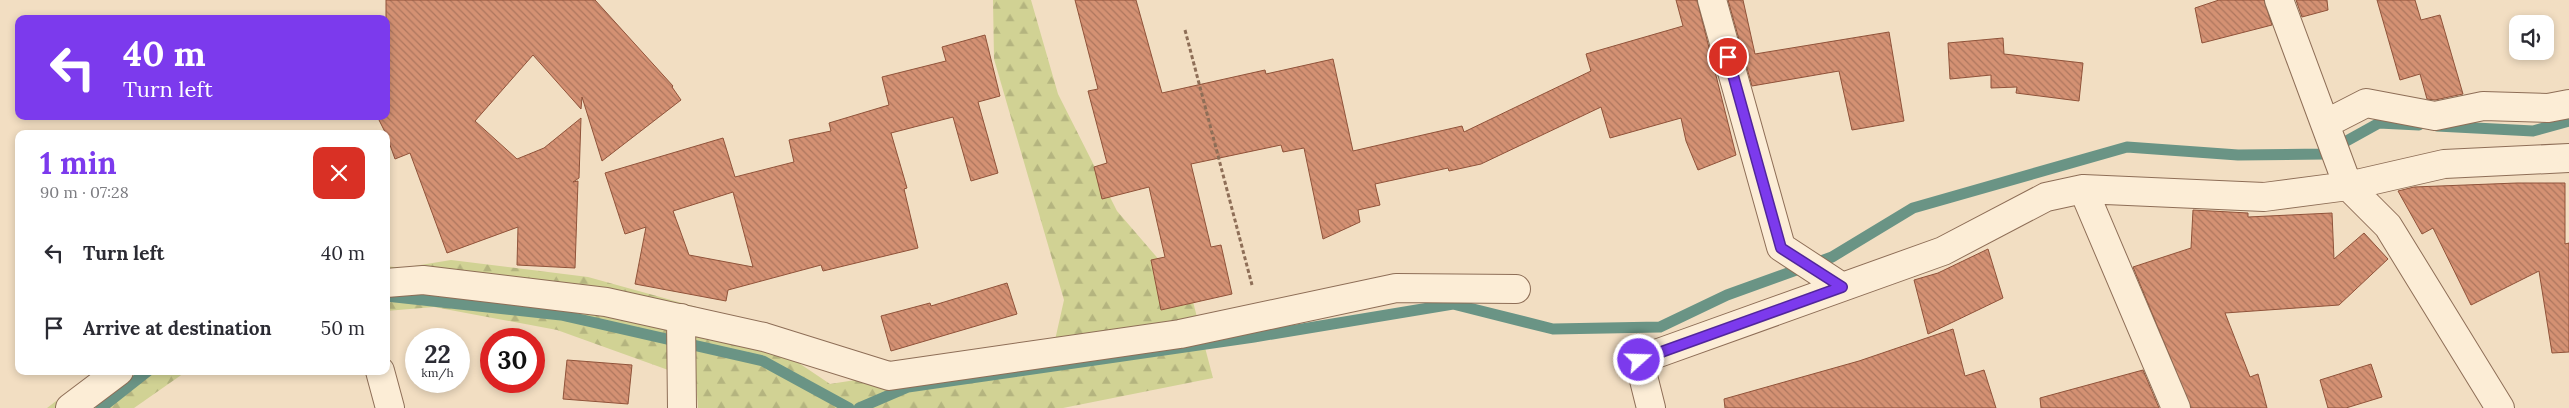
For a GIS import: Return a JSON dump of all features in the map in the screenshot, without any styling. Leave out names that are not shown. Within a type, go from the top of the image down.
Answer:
[{"type":"street","points":[[1712,0],[1781,248],[1842,287]]},
{"type":"street","points":[[2279,0],[2348,186],[2388,226],[2500,408]]},
{"type":"street","points":[[2325,124],[2366,103],[2435,116],[2483,106],[2548,108],[2569,104]]},
{"type":"street","points":[[1651,408],[1639,360],[1943,251],[2046,197],[2083,189],[2264,197],[2348,186],[2444,164],[2569,158]]},
{"type":"street","points":[[2083,189],[2176,408]]},
{"type":"street","points":[[390,283],[422,280],[606,302],[764,337],[889,376],[1180,334],[1396,288],[1516,289]]},
{"type":"street","points":[[680,318],[682,408]]},
{"type":"street","points":[[70,408],[114,375]]},
{"type":"street","points":[[381,375],[390,408]]},
{"type":"path","points":[[1185,30],[1260,317]]},
{"type":"green space","points":[[993,0],[1031,0],[1058,94],[1117,211],[1192,298],[1213,378],[1063,408],[698,408],[696,380],[557,330],[434,307],[390,311],[390,266],[402,268],[451,260],[588,277],[729,316],[830,384],[1053,349],[1064,300],[994,59]]},
{"type":"green space","points":[[90,375],[181,375],[134,408],[47,408]]},
{"type":"building","points":[[386,0],[595,0],[673,86],[681,100],[602,161],[582,97],[581,109],[533,55],[475,121],[517,159],[544,148],[581,118],[579,178],[573,182],[578,181],[575,268],[517,265],[518,227],[447,253],[410,153],[395,159],[390,145],[390,130],[384,130],[379,120],[390,120],[390,15],[386,15]]},
{"type":"building","points":[[1075,0],[1136,0],[1162,93],[1265,70],[1266,74],[1333,59],[1353,151],[1462,126],[1464,132],[1591,71],[1586,54],[1683,26],[1676,0],[1697,0],[1736,155],[1698,170],[1686,141],[1681,118],[1610,138],[1601,107],[1481,164],[1449,171],[1448,168],[1375,184],[1380,205],[1358,210],[1360,222],[1323,239],[1304,148],[1283,152],[1281,145],[1191,164],[1211,247],[1221,245],[1232,294],[1161,310],[1151,260],[1165,257],[1149,187],[1102,199],[1094,167],[1107,163],[1088,91],[1098,89]]},
{"type":"building","points":[[1728,0],[1743,0],[1755,54],[1889,32],[1904,121],[1852,130],[1839,71],[1752,86]]},
{"type":"building","points":[[2219,0],[2264,0],[2272,25],[2202,43],[2195,8]]},
{"type":"building","points":[[2296,0],[2327,0],[2328,10],[2302,17]]},
{"type":"building","points":[[2377,0],[2415,0],[2421,20],[2440,15],[2463,94],[2435,100],[2427,99],[2420,74],[2400,80]]},
{"type":"building","points":[[985,35],[1000,96],[978,102],[998,173],[971,181],[953,117],[891,133],[907,188],[904,189],[918,248],[823,271],[821,265],[728,290],[726,301],[635,284],[646,227],[625,234],[605,173],[723,138],[735,177],[794,162],[789,140],[831,131],[829,123],[889,105],[882,77],[946,61],[942,47]],"holes":[[[733,192],[753,267],[689,255],[673,211]]]},
{"type":"building","points":[[2003,38],[2004,54],[2083,63],[2079,101],[2016,93],[2017,87],[1991,88],[1991,75],[1950,79],[1948,43]]},
{"type":"building","points":[[2565,183],[2565,244],[2569,243],[2569,352],[2552,353],[2539,271],[2471,305],[2433,228],[2422,234],[2398,191],[2414,187]]},
{"type":"building","points":[[2193,210],[2248,213],[2248,217],[2332,213],[2334,259],[2364,233],[2388,259],[2339,305],[2225,313],[2250,377],[2258,374],[2267,408],[2191,408],[2133,267],[2191,248]]},
{"type":"building","points":[[1988,249],[2003,298],[1928,334],[1914,280],[1938,273]]},
{"type":"building","points":[[1007,283],[1017,314],[891,351],[881,316],[930,303],[931,306]]},
{"type":"building","points":[[1953,329],[1965,376],[1984,370],[1996,408],[1725,408],[1724,399],[1859,361]]},
{"type":"building","points":[[567,360],[632,365],[628,404],[563,399]]},
{"type":"building","points":[[2371,364],[2382,397],[2346,408],[2328,408],[2320,380]]},
{"type":"building","points":[[2143,370],[2159,408],[2041,408],[2040,398]]},
{"type":"waterway","points":[[2437,126],[2533,131],[2569,121]]},
{"type":"waterway","points":[[859,408],[908,387],[1254,337],[1453,304],[1553,329],[1660,327],[1727,295],[1832,257],[1913,208],[2127,147],[2238,155],[2323,154],[2379,123],[2419,125]]},
{"type":"waterway","points":[[390,296],[561,315],[763,361],[849,408]]},
{"type":"waterway","points":[[101,408],[143,375]]},
{"type":"route","points":[[1639,360],[1842,287],[1781,248],[1728,57]]}]
